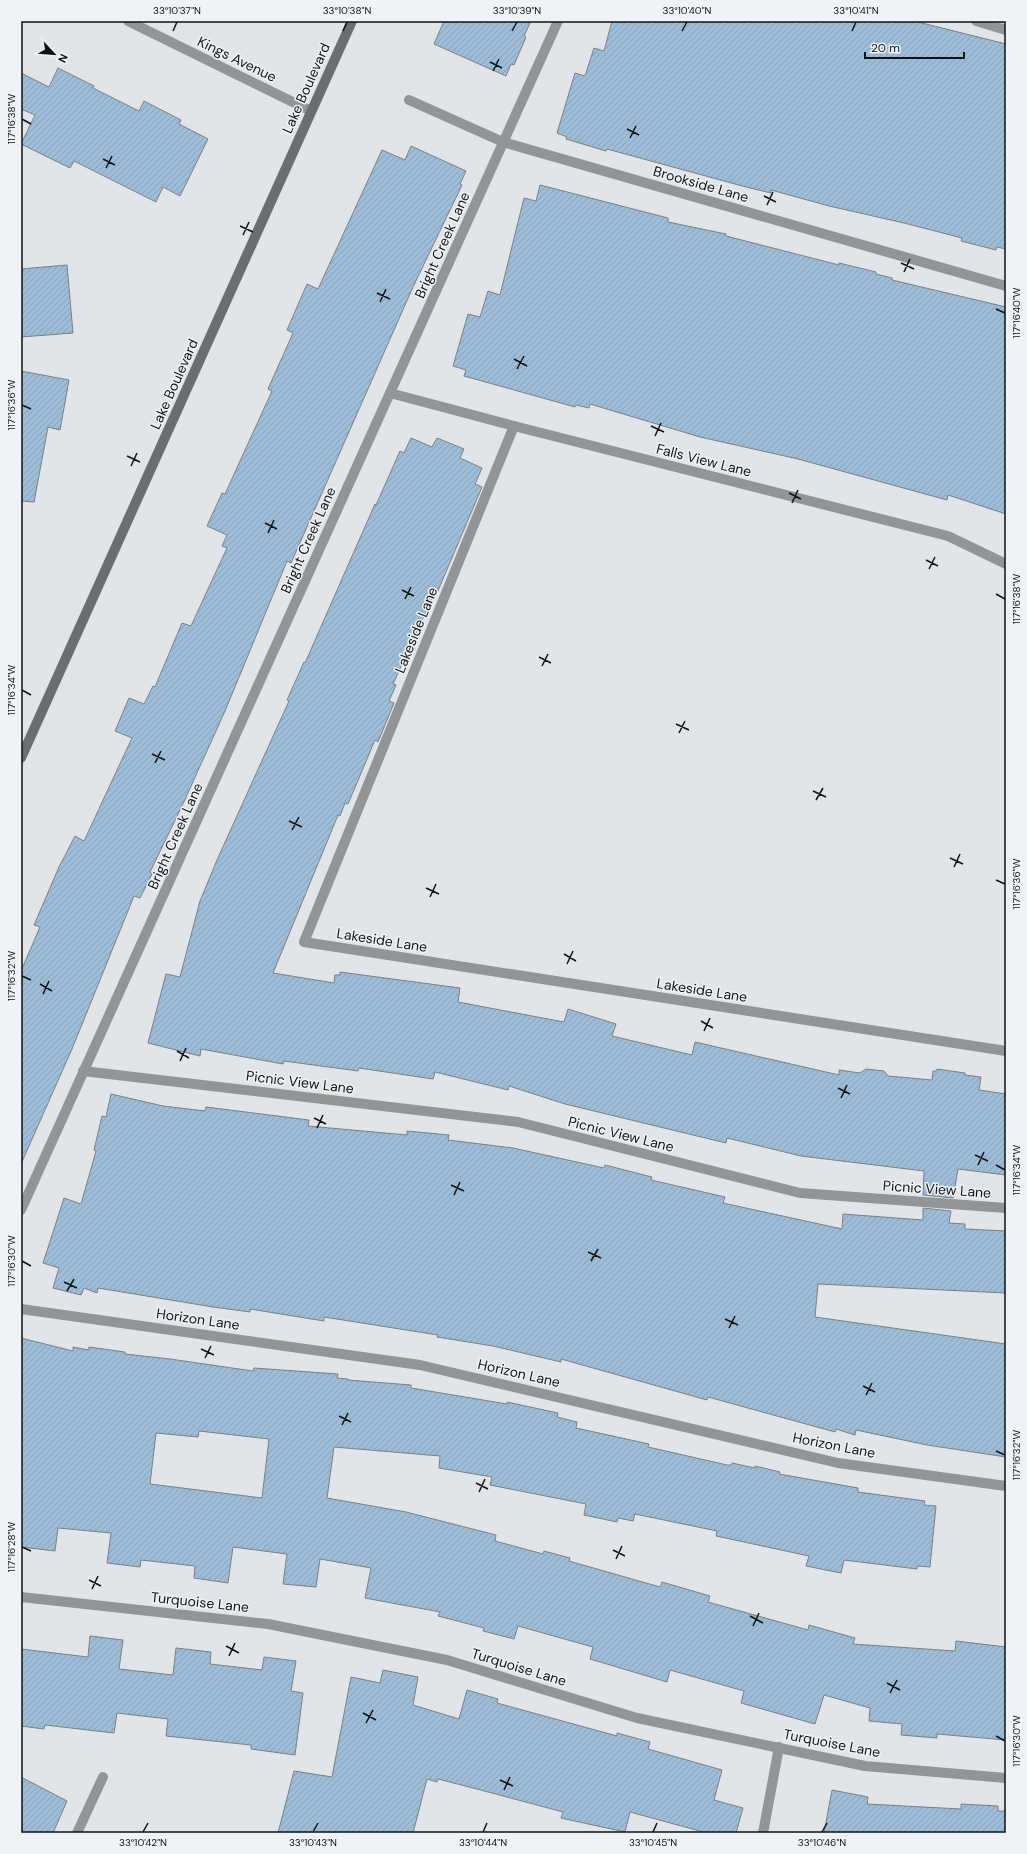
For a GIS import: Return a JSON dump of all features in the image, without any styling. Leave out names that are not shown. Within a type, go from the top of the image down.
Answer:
[{"type":"main road","name":"Lake Boulevard","points":[[21,758],[352,21]]},
{"type":"street","name":"Kings Avenue","points":[[128,21],[311,111]]},
{"type":"street","name":"Bright Creek Lane","points":[[21,1210],[558,21]]},
{"type":"street","points":[[976,21],[1006,30]]},
{"type":"street","name":"Brookside Lane","points":[[409,100],[503,142],[1006,286]]},
{"type":"street","name":"Falls View Lane","points":[[390,393],[948,536],[1006,564]]},
{"type":"street","name":"Lakeside Lane","points":[[514,426],[304,942],[1006,1051]]},
{"type":"street","name":"Picnic View Lane","points":[[84,1071],[518,1122],[800,1193],[1006,1208]]},
{"type":"street","name":"Horizon Lane","points":[[21,1309],[420,1365],[838,1463],[1006,1486]]},
{"type":"street","name":"Turquoise Lane","points":[[21,1597],[268,1624],[447,1660],[637,1718],[865,1766],[1006,1778]]},
{"type":"street","points":[[763,1833],[779,1747]]},
{"type":"street","points":[[77,1833],[103,1777]]},
{"type":"building","points":[[444,21],[531,21],[514,65],[511,64],[506,76],[434,44]]},
{"type":"building","points":[[612,21],[914,21],[1006,44],[1006,249],[997,247],[996,250],[961,241],[962,238],[904,223],[829,206],[771,190],[771,193],[746,187],[607,149],[606,151],[566,139],[567,137],[557,133],[575,73],[585,76],[594,48],[604,51]]},
{"type":"building","points":[[58,68],[94,86],[93,88],[139,111],[144,101],[181,120],[179,124],[208,139],[180,196],[163,187],[156,202],[74,161],[70,168],[21,144],[35,115],[21,109],[21,73],[49,87]]},
{"type":"building","points":[[411,146],[466,171],[460,184],[462,185],[413,287],[291,563],[287,561],[225,711],[150,872],[152,874],[140,898],[134,896],[72,1049],[21,1164],[21,971],[40,927],[34,925],[59,867],[75,836],[84,841],[132,738],[115,731],[129,698],[144,704],[153,686],[155,687],[182,623],[191,626],[227,548],[222,546],[227,535],[207,526],[222,493],[225,494],[272,391],[268,389],[293,333],[287,330],[307,284],[318,289],[382,150],[405,160]]},
{"type":"building","points":[[540,185],[668,218],[668,222],[726,234],[726,236],[839,265],[839,263],[876,272],[876,274],[892,278],[892,280],[1006,307],[1006,514],[948,495],[947,500],[798,459],[700,437],[590,404],[589,408],[576,405],[575,407],[464,376],[466,370],[453,366],[468,314],[480,317],[488,291],[500,295],[524,198],[536,201]]},
{"type":"building","points":[[67,265],[73,333],[21,337],[21,269]]},
{"type":"building","points":[[21,371],[69,380],[60,430],[48,427],[34,502],[21,501]]},
{"type":"building","points":[[411,438],[432,447],[437,438],[464,449],[460,458],[482,468],[475,484],[482,487],[437,593],[435,592],[393,684],[396,685],[389,701],[394,703],[378,742],[375,740],[348,804],[345,803],[340,816],[338,815],[273,973],[334,983],[335,975],[340,975],[340,972],[460,988],[458,1002],[564,1022],[568,1009],[616,1024],[612,1036],[692,1055],[695,1042],[839,1075],[839,1070],[860,1073],[866,1069],[884,1071],[888,1076],[932,1080],[933,1071],[936,1071],[937,1069],[981,1077],[979,1090],[1006,1094],[1006,1175],[958,1169],[953,1198],[923,1195],[924,1171],[801,1156],[727,1138],[726,1143],[565,1104],[509,1086],[508,1090],[435,1072],[433,1079],[359,1068],[358,1071],[284,1061],[283,1064],[201,1049],[200,1056],[148,1043],[166,974],[180,977],[200,901],[217,860],[289,701],[287,700],[304,662],[305,663],[375,504],[376,505],[400,451],[404,453]]},
{"type":"building","points":[[111,1094],[163,1106],[205,1111],[206,1107],[309,1120],[308,1126],[407,1135],[407,1131],[449,1135],[448,1140],[513,1148],[604,1168],[605,1165],[652,1177],[651,1180],[725,1197],[723,1203],[842,1229],[843,1214],[923,1220],[923,1208],[951,1211],[949,1223],[965,1224],[965,1229],[1006,1231],[1006,1293],[818,1284],[815,1317],[1006,1344],[1006,1457],[927,1445],[856,1430],[855,1435],[836,1429],[835,1432],[708,1397],[707,1400],[561,1359],[561,1362],[493,1346],[437,1337],[438,1335],[324,1317],[324,1321],[250,1309],[250,1312],[213,1307],[98,1288],[97,1293],[84,1288],[81,1295],[53,1288],[59,1268],[43,1263],[64,1198],[81,1204],[96,1151],[94,1150],[102,1116],[106,1117]]},
{"type":"building","points":[[21,1338],[73,1351],[73,1347],[88,1350],[89,1347],[125,1352],[125,1354],[253,1371],[254,1368],[338,1374],[337,1378],[348,1380],[411,1385],[411,1388],[507,1404],[507,1402],[558,1413],[557,1417],[577,1422],[576,1428],[649,1444],[648,1447],[727,1465],[732,1465],[732,1463],[755,1468],[755,1466],[780,1472],[779,1474],[858,1488],[858,1492],[925,1501],[924,1505],[936,1506],[930,1567],[917,1566],[917,1569],[844,1560],[841,1573],[806,1566],[809,1556],[716,1536],[717,1531],[635,1514],[633,1521],[618,1518],[617,1522],[584,1515],[586,1504],[490,1485],[492,1477],[439,1468],[440,1456],[334,1447],[327,1498],[406,1512],[496,1535],[495,1541],[543,1554],[544,1551],[570,1558],[569,1561],[660,1587],[662,1582],[710,1596],[708,1602],[808,1630],[809,1625],[855,1638],[853,1644],[955,1651],[956,1641],[1006,1647],[1006,1740],[937,1734],[937,1738],[901,1735],[902,1724],[869,1721],[870,1708],[824,1695],[815,1724],[741,1703],[744,1691],[670,1670],[667,1682],[590,1659],[593,1647],[518,1626],[514,1639],[483,1631],[484,1628],[438,1616],[440,1612],[365,1598],[371,1568],[320,1559],[316,1587],[283,1584],[287,1554],[233,1547],[228,1583],[194,1578],[195,1566],[141,1560],[140,1567],[107,1563],[111,1533],[58,1528],[55,1551],[21,1547]],"holes":[[[199,1431],[269,1439],[262,1498],[150,1484],[156,1433],[198,1437]]]},
{"type":"building","points":[[90,1636],[123,1640],[119,1669],[173,1675],[176,1648],[211,1652],[210,1664],[262,1670],[264,1657],[296,1661],[291,1691],[303,1693],[295,1755],[251,1749],[251,1745],[166,1736],[168,1719],[117,1713],[114,1733],[45,1725],[44,1729],[21,1726],[21,1649],[88,1657]]},
{"type":"building","points":[[383,1670],[418,1677],[413,1705],[459,1719],[467,1690],[498,1699],[497,1703],[617,1736],[617,1733],[650,1742],[648,1749],[722,1770],[714,1800],[743,1808],[736,1833],[707,1833],[630,1812],[625,1832],[561,1818],[563,1812],[438,1779],[437,1782],[427,1779],[413,1833],[278,1833],[294,1771],[332,1777],[351,1677],[380,1683]]},
{"type":"building","points":[[21,1777],[67,1801],[53,1833],[21,1833]]},
{"type":"building","points":[[832,1790],[868,1797],[867,1804],[961,1809],[961,1804],[998,1806],[998,1811],[1006,1811],[1006,1833],[824,1833]]}]
